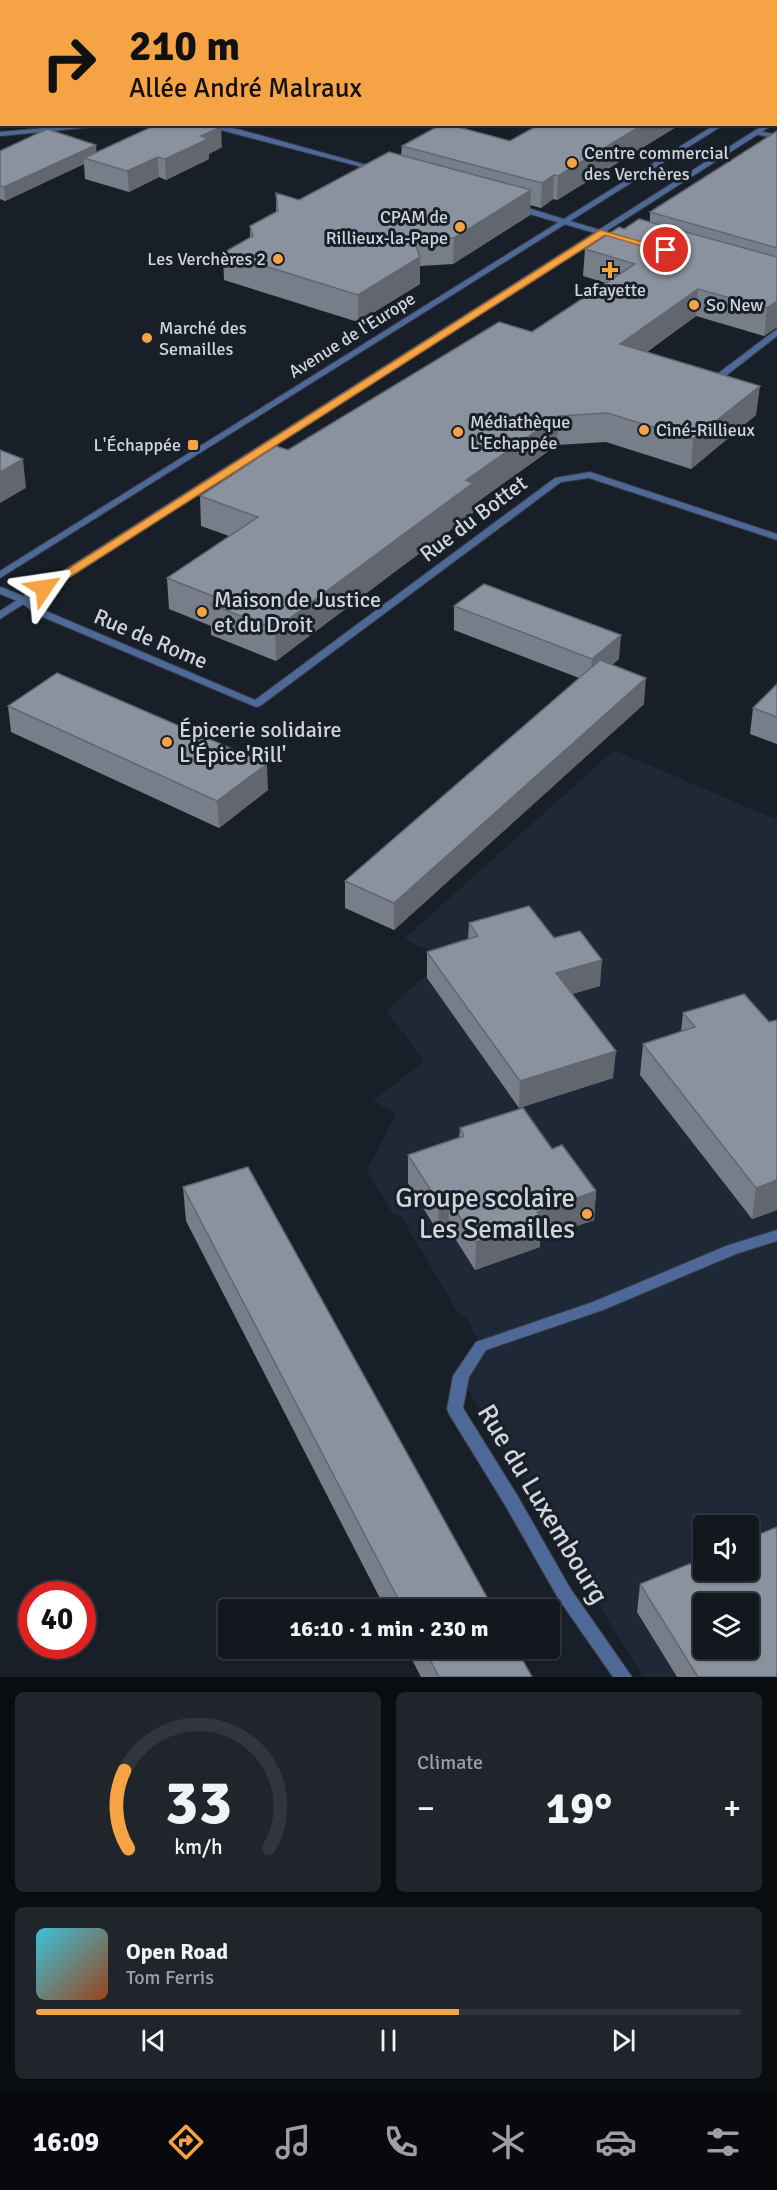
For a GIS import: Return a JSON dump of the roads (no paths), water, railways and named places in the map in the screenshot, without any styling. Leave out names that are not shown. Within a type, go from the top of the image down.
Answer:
[{"type":"street","points":[[0,134],[96,126]]},
{"type":"street","points":[[211,126],[388,172]]},
{"type":"street","name":"Avenue de l'Europe","points":[[0,575],[719,126]]},
{"type":"street","points":[[0,616],[768,126]]},
{"type":"street","points":[[758,132],[777,137]]},
{"type":"street","points":[[510,205],[633,241]]},
{"type":"street","points":[[711,382],[777,332]]},
{"type":"street","name":"Rue du Bottet","points":[[256,704],[558,480],[590,475],[777,537]]},
{"type":"street","name":"Rue de Rome","points":[[0,590],[24,600],[42,614],[256,704]]},
{"type":"street","name":"Rue du Luxembourg","points":[[623,1677],[564,1593],[512,1500],[455,1409],[461,1377],[481,1346],[598,1306],[731,1250],[777,1235]]},
{"type":"place","name":"Centre commercial des Verchères","points":[[572,163]]},
{"type":"place","name":"CPAM de Rillieux-la-Pape","points":[[460,227]]},
{"type":"place","name":"Les Verchères 2","points":[[278,259]]},
{"type":"place","name":"Lafayette","points":[[610,270]]},
{"type":"place","name":"So New","points":[[694,305]]},
{"type":"place","name":"Marché des Semailles","points":[[147,338]]},
{"type":"place","name":"Ciné-Rillieux","points":[[644,430]]},
{"type":"place","name":"Médiathèque L'Echappée","points":[[458,432]]},
{"type":"place","name":"L'Échappée","points":[[193,445]]},
{"type":"place","name":"Maison de Justice et du Droit","points":[[202,612]]},
{"type":"place","name":"Épicerie solidaire L'Épice'Rill'","points":[[167,742]]},
{"type":"place","name":"Groupe scolaire Les Semailles","points":[[587,1214]]}]
